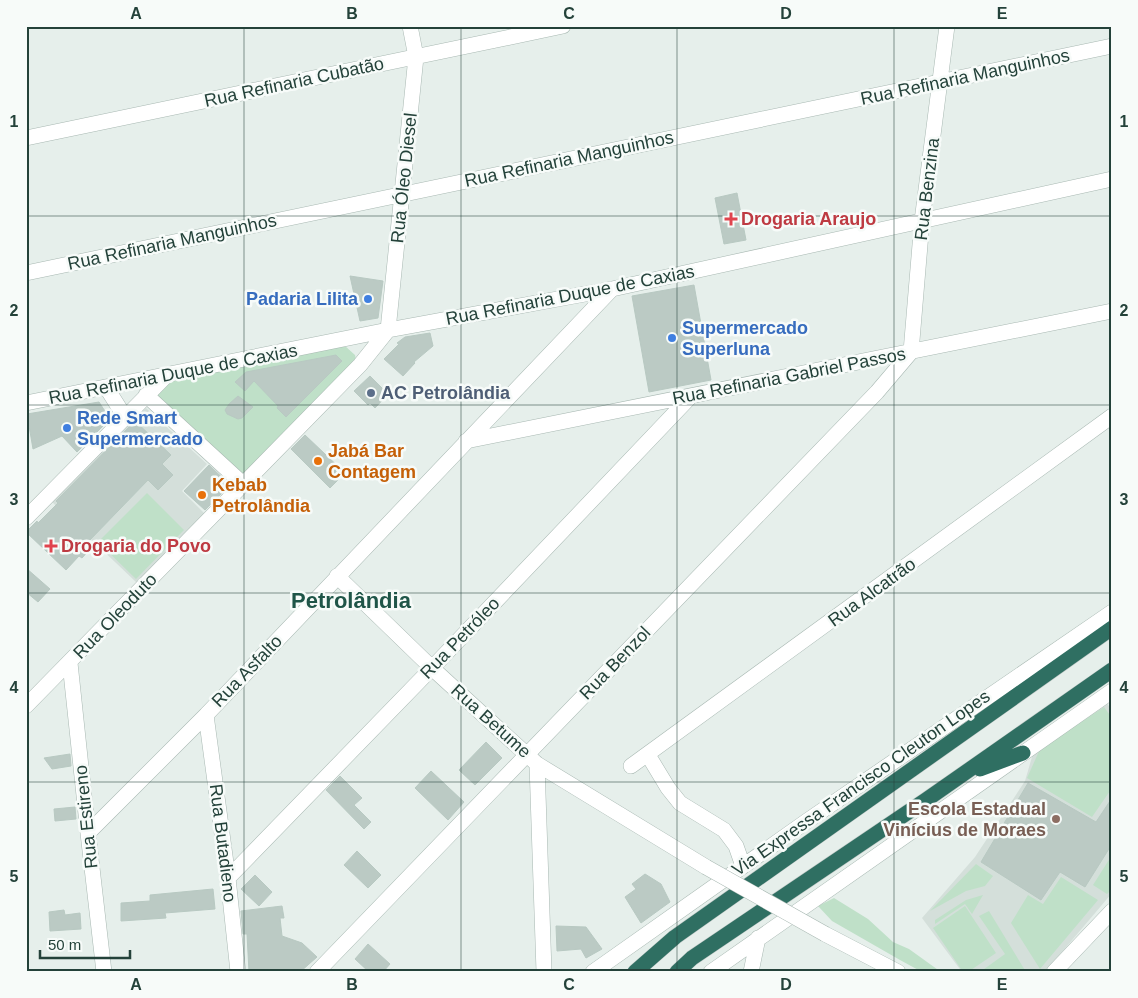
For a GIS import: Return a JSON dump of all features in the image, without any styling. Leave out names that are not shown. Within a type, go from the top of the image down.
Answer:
[{"type":"highway","name":"Via Expressa Francisco Cleuton Lopes","points":[[635,972],[675,937],[1112,628]]},
{"type":"highway","points":[[677,972],[692,958],[1112,670]]},
{"type":"highway","points":[[960,776],[1023,753]]},
{"type":"street","name":"Rua Óleo Diesel","points":[[388,330],[416,57],[410,26]]},
{"type":"street","name":"Rua Refinaria Cubatão","points":[[26,138],[563,26]]},
{"type":"street","name":"Rua Benzina","points":[[911,352],[922,220],[947,26]]},
{"type":"street","name":"Rua Refinaria Manguinhos","points":[[26,273],[1112,46]]},
{"type":"street","name":"Rua Refinaria Duque de Caxias","points":[[26,403],[388,330],[612,289],[1112,179]]},
{"type":"street","name":"Rua Asfalto","points":[[88,833],[206,714],[612,289]]},
{"type":"street","name":"Rua Refinaria Gabriel Passos","points":[[466,441],[1107,312]]},
{"type":"street","points":[[1107,312],[1112,326]]},
{"type":"street","name":"Rua Oleoduto","points":[[26,706],[360,366],[388,330]]},
{"type":"street","points":[[344,339],[359,355],[360,366]]},
{"type":"street","name":"Rua Benzol","points":[[317,972],[532,759],[877,392],[911,352]]},
{"type":"street","points":[[26,518],[166,376]]},
{"type":"street","points":[[106,388],[126,417]]},
{"type":"street","points":[[146,396],[243,484]]},
{"type":"street","name":"Rua Petróleo","points":[[228,878],[432,668],[691,396]]},
{"type":"street","name":"Rua Alcatrão","points":[[631,766],[1112,416]]},
{"type":"street","name":"Rua Betume","points":[[338,576],[432,668],[532,759],[544,972]]},
{"type":"street","points":[[593,972],[743,866],[1112,612]]},
{"type":"street","name":"Rua Estireno","points":[[70,663],[104,972]]},
{"type":"street","points":[[717,971],[758,938],[1112,691]]},
{"type":"street","name":"Rua Butadieno","points":[[206,714],[228,878],[238,972]]},
{"type":"street","points":[[648,755],[668,788],[680,803],[724,830],[736,846],[743,866]]},
{"type":"street","points":[[532,759],[706,867],[825,934],[898,972]]},
{"type":"street","points":[[1054,972],[1112,910]]},
{"type":"street","points":[[751,972],[758,938]]},
{"type":"shaded area","points":[[146,408],[207,464],[182,491],[205,514],[137,583],[51,501]]},
{"type":"shaded area","name":"Escola Estadual Vinícius de Moraes","points":[[1106,702],[1112,710],[1112,893],[1045,972],[962,972],[922,918],[975,857],[1025,781],[1034,750]]},
{"type":"green space","points":[[345,346],[355,355],[357,365],[242,480],[155,397],[173,378]]},
{"type":"green space","points":[[147,493],[184,530],[136,579],[98,542]]},
{"type":"green space","points":[[1104,707],[1112,718],[1112,788],[1092,817],[1027,778],[1040,749]]},
{"type":"green space","points":[[1112,855],[1112,889],[1107,894],[1093,885]]},
{"type":"green space","points":[[976,864],[993,876],[985,886],[966,891],[930,911]]},
{"type":"green space","points":[[1061,877],[1098,900],[1040,969],[1011,923],[1028,895],[1043,904]]},
{"type":"green space","points":[[983,895],[972,914],[965,904],[935,924],[935,920],[966,900]]},
{"type":"green space","points":[[834,898],[868,919],[893,942],[909,949],[941,972],[922,972],[832,921],[818,906]]},
{"type":"green space","points":[[965,906],[996,953],[968,972],[963,972],[933,928]]},
{"type":"green space","points":[[989,911],[1026,972],[980,972],[1005,954],[979,916]]},
{"type":"building","name":"Drogaria Araujo","points":[[737,193],[746,240],[724,244],[715,198]]},
{"type":"building","name":"Padaria Lilita","points":[[350,276],[383,281],[378,318],[360,321]]},
{"type":"building","name":"Supermercado Superluna","points":[[694,285],[711,380],[649,392],[632,296]]},
{"type":"building","points":[[430,333],[433,346],[414,362],[403,376],[384,359],[399,344],[397,343],[405,337]]},
{"type":"building","points":[[336,355],[342,361],[286,417],[254,381],[245,391],[235,382],[246,372]]},
{"type":"building","name":"AC Petrolândia","points":[[370,376],[388,394],[375,408],[370,403],[368,405],[354,391]]},
{"type":"building","points":[[238,396],[253,407],[242,418],[238,419],[227,414],[225,410]]},
{"type":"building","name":"Rede Smart Supermercado","points":[[99,402],[110,419],[77,452],[62,436],[33,449],[27,414]]},
{"type":"building","points":[[135,421],[171,455],[162,464],[173,475],[158,490],[148,480],[89,541],[94,545],[82,558],[79,556],[66,570],[26,532],[58,503],[56,501]]},
{"type":"building","name":"Jabá Bar Contagem","points":[[305,435],[345,473],[330,488],[291,449]]},
{"type":"building","points":[[209,465],[230,485],[205,510],[184,491]]},
{"type":"building","points":[[26,568],[50,589],[38,602],[26,592]]},
{"type":"building","points":[[486,742],[502,758],[475,785],[459,770]]},
{"type":"building","points":[[70,754],[71,766],[52,769],[44,758]]},
{"type":"building","points":[[431,771],[464,802],[448,820],[415,788]]},
{"type":"building","points":[[340,776],[362,798],[354,805],[371,822],[364,829],[326,790]]},
{"type":"building","points":[[1028,783],[1096,822],[1112,798],[1112,844],[1085,887],[1060,872],[1041,900],[981,862]]},
{"type":"building","points":[[75,807],[76,819],[55,821],[54,809]]},
{"type":"building","points":[[357,851],[381,875],[368,888],[344,865]]},
{"type":"building","points":[[645,874],[661,884],[670,902],[641,923],[625,897],[636,889],[632,884]]},
{"type":"building","points":[[255,875],[272,892],[259,906],[241,889]]},
{"type":"building","points":[[213,889],[215,909],[165,913],[166,918],[121,921],[121,903],[150,901],[150,895]]},
{"type":"building","points":[[282,906],[284,918],[280,918],[282,936],[302,943],[317,957],[300,972],[249,972],[247,934],[243,934],[241,911]]},
{"type":"building","points":[[64,910],[65,915],[80,913],[81,929],[50,931],[49,912]]},
{"type":"building","points":[[556,926],[586,927],[602,949],[586,958],[581,949],[557,951]]},
{"type":"building","points":[[368,944],[390,964],[383,972],[369,972],[355,959]]},
{"type":"place","name":"Drogaria Araujo","points":[[731,219]]},
{"type":"place","name":"Padaria Lilita","points":[[368,299]]},
{"type":"place","name":"Supermercado Superluna","points":[[672,338]]},
{"type":"place","name":"AC Petrolândia","points":[[371,393]]},
{"type":"place","name":"Rede Smart Supermercado","points":[[67,428]]},
{"type":"place","name":"Jabá Bar Contagem","points":[[318,461]]},
{"type":"place","name":"Kebab Petrolândia","points":[[202,495]]},
{"type":"place","name":"Drogaria do Povo","points":[[51,546]]},
{"type":"place","name":"Escola Estadual Vinícius de Moraes","points":[[1056,819]]},
{"type":"district","name":"Petrolândia","points":[[351,600]]}]
